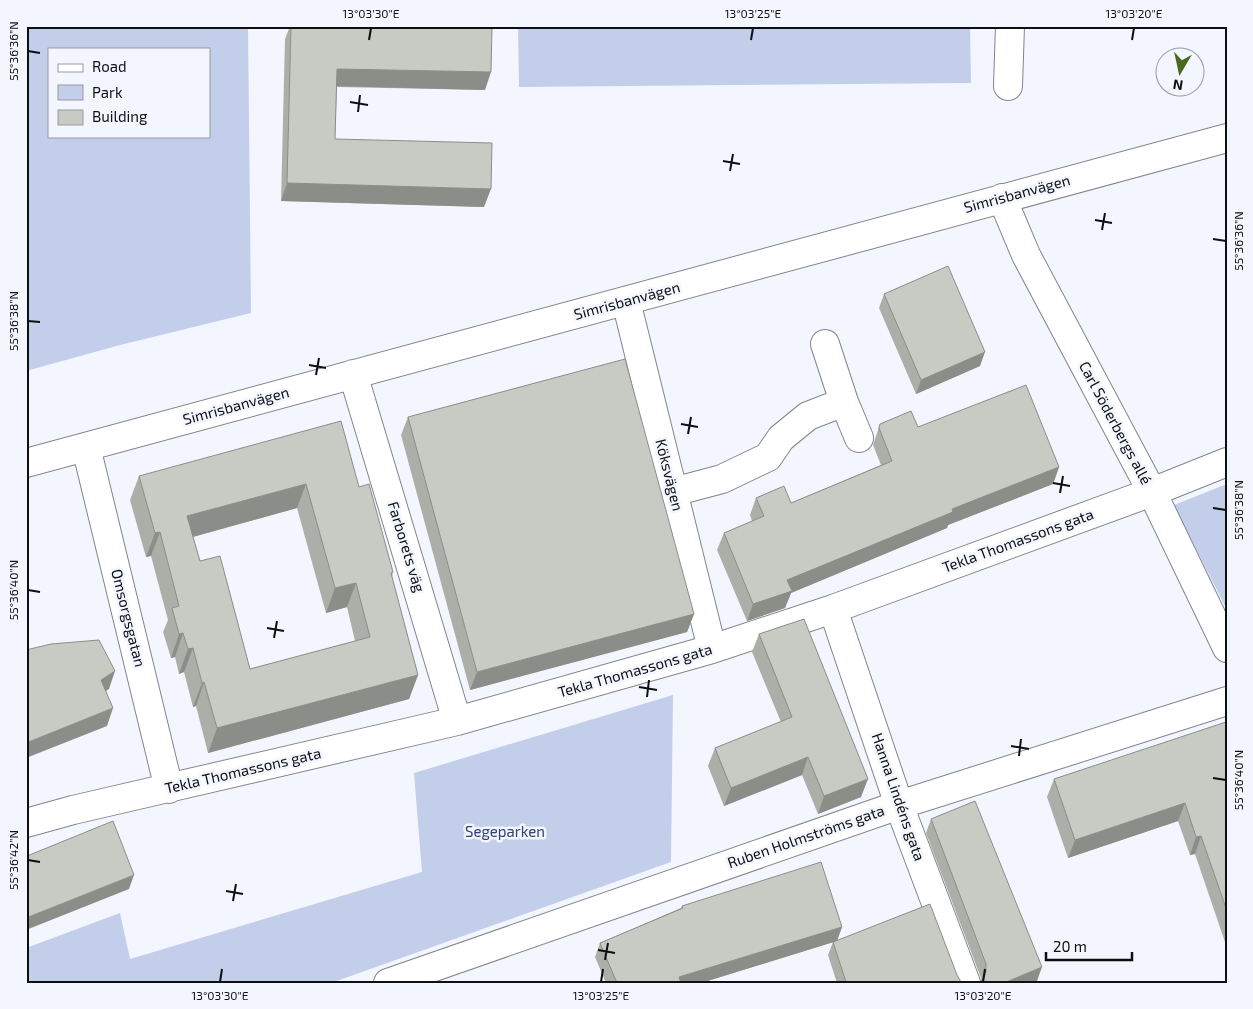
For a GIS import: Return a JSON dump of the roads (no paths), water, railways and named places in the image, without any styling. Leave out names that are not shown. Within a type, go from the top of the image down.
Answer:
[{"type":"street","points":[[1008,86],[1010,26]]},
{"type":"street","name":"Simrisbanvägen","points":[[26,463],[1227,138]]},
{"type":"street","name":"Carl Söderbergs allé","points":[[1002,198],[1026,255],[1152,492],[1227,648]]},
{"type":"street","name":"Köksvägen","points":[[626,301],[712,649]]},
{"type":"street","points":[[825,344],[844,402],[859,438]]},
{"type":"street","name":"Farborets väg","points":[[354,374],[457,721]]},
{"type":"street","points":[[673,492],[722,479],[768,457],[781,438],[808,416],[844,402]]},
{"type":"street","name":"Omsorgsgatan","points":[[86,447],[169,789]]},
{"type":"street","name":"Tekla Thomassons gata","points":[[26,823],[73,810],[457,721],[712,649],[833,609],[1152,492],[1227,462]]},
{"type":"street","name":"Hanna Lindéns gata","points":[[833,609],[899,805],[966,983]]},
{"type":"street","name":"Ruben Holmströms gata","points":[[388,983],[899,805],[1227,701]]},
{"type":"park label","name":"Segeparken","points":[[505,832]]}]
